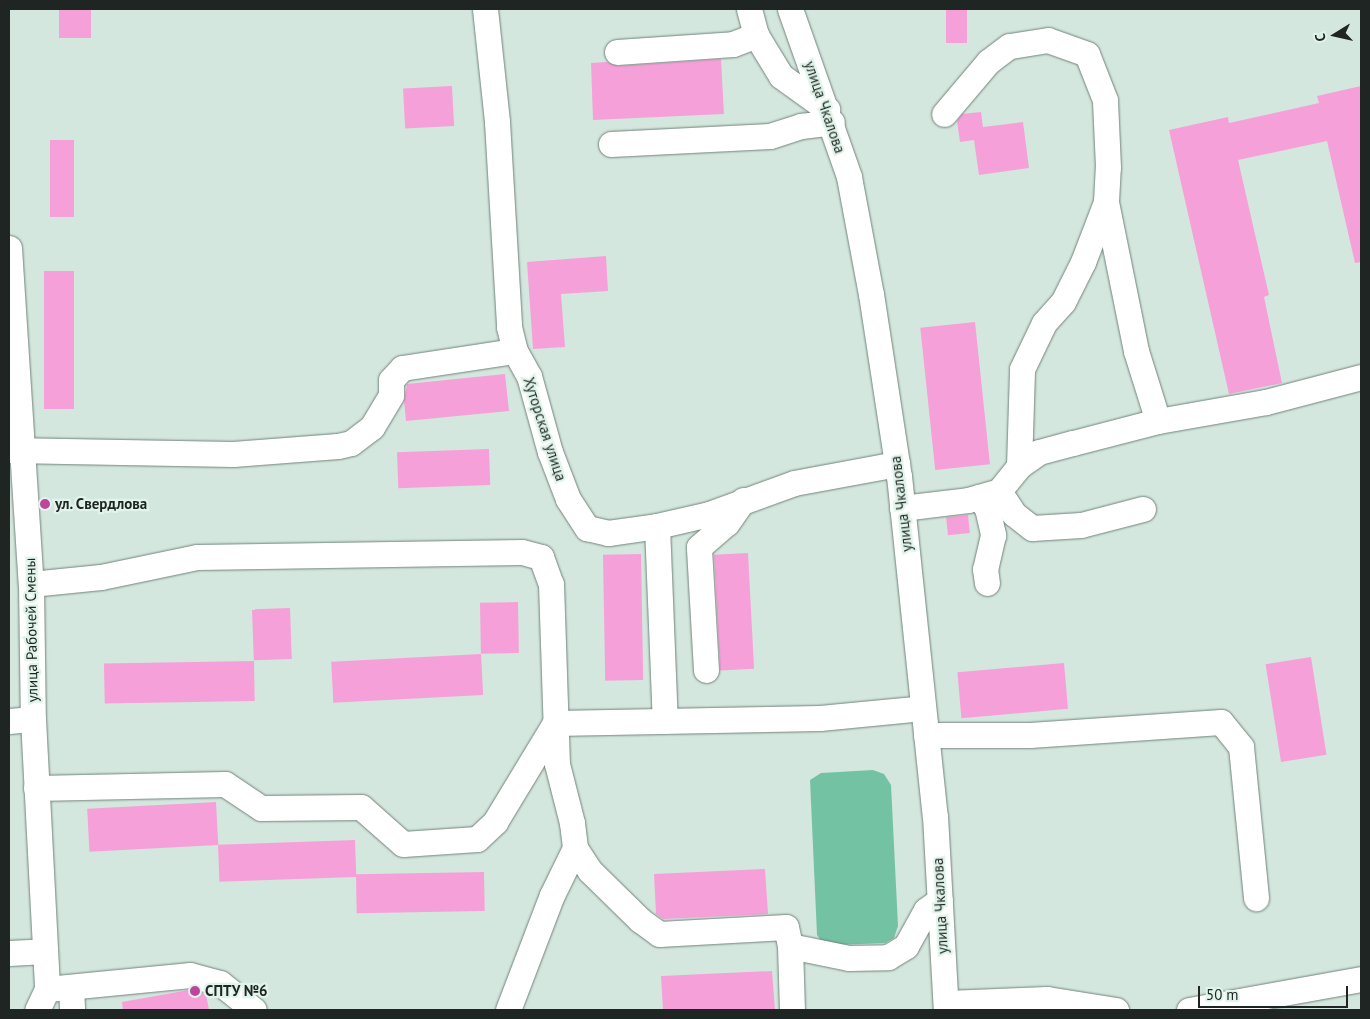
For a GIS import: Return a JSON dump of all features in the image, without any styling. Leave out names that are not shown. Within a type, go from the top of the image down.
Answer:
[{"type":"street","name":"Хуторская улица","points":[[485,9],[497,122],[508,327],[515,351],[529,376],[550,452],[568,499],[587,528],[608,533],[657,526],[709,514],[745,498],[794,483],[897,464]]},
{"type":"street","points":[[749,9],[756,35],[781,76],[829,116]]},
{"type":"street","name":"улица Чкалова","points":[[790,9],[829,116],[854,198],[897,464],[926,735],[940,900],[946,1007]]},
{"type":"street","points":[[617,52],[733,44],[756,35]]},
{"type":"street","points":[[944,114],[951,101],[988,62],[1009,46],[1048,40],[1087,54],[1105,100],[1108,167],[1106,202],[1136,351],[1158,421]]},
{"type":"street","points":[[611,144],[770,136],[829,116]]},
{"type":"street","points":[[1019,466],[1022,369],[1044,323],[1062,302],[1083,262],[1106,202]]},
{"type":"street","name":"улица Рабочей Смены","points":[[9,248],[15,450],[31,584],[21,720],[36,788],[45,951],[57,999]]},
{"type":"street","points":[[15,450],[233,454],[338,446],[351,443],[372,427],[390,395],[391,380],[402,368],[515,351]]},
{"type":"street","points":[[902,508],[989,494],[1019,466],[1039,452],[1158,421],[1266,402],[1361,377]]},
{"type":"street","points":[[989,494],[1032,528],[1081,525],[1143,509]]},
{"type":"street","points":[[987,583],[985,569],[993,535],[987,508],[989,494]]},
{"type":"street","points":[[706,670],[699,547],[727,523],[745,498]]},
{"type":"street","points":[[657,526],[665,721]]},
{"type":"street","points":[[31,584],[101,577],[197,557],[522,552],[541,557],[551,584],[557,764],[572,823],[575,848],[590,872],[640,920],[659,934],[786,927],[790,946],[792,1010]]},
{"type":"street","points":[[555,722],[820,718],[923,708]]},
{"type":"street","points":[[36,788],[225,784],[261,808],[361,807],[403,844],[477,839],[495,822],[555,722]]},
{"type":"street","points":[[926,735],[1030,735],[1221,722],[1241,747],[1256,898]]},
{"type":"street","points":[[508,1010],[552,895],[575,848]]},
{"type":"street","points":[[790,946],[849,958],[888,957],[906,946],[926,910],[940,900]]},
{"type":"street","points":[[9,953],[45,951]]},
{"type":"street","points":[[57,999],[97,982],[190,975],[220,983],[254,1010]]},
{"type":"street","points":[[1189,1010],[1361,979]]},
{"type":"street","points":[[946,1007],[1047,999],[1116,1010]]},
{"type":"green space","points":[[873,770],[884,774],[891,785],[898,926],[894,938],[885,943],[835,945],[822,942],[817,935],[810,780],[821,773]]},
{"type":"building","points":[[59,9],[91,9],[91,38],[59,38]]},
{"type":"building","points":[[946,9],[967,9],[967,43],[946,43]]},
{"type":"building","points":[[721,59],[724,114],[593,120],[591,63],[607,62],[618,66]]},
{"type":"building","points":[[452,86],[454,126],[405,129],[403,89]]},
{"type":"building","points":[[1361,86],[1361,262],[1355,263],[1327,141],[1238,160],[1269,295],[1264,297],[1282,383],[1229,394],[1169,130],[1228,117],[1229,123],[1319,103],[1317,96]]},
{"type":"building","points":[[981,112],[983,127],[1023,122],[1029,168],[979,175],[974,140],[960,142],[957,121],[962,114]]},
{"type":"building","points":[[50,140],[74,140],[74,217],[50,217]]},
{"type":"building","points":[[606,256],[608,291],[561,294],[565,347],[533,349],[527,262]]},
{"type":"building","points":[[44,271],[74,271],[74,409],[44,409]]},
{"type":"building","points":[[975,322],[990,464],[935,470],[920,328]]},
{"type":"building","points":[[505,374],[509,411],[406,421],[404,400],[407,384]]},
{"type":"building","points":[[489,449],[490,485],[398,488],[397,452]]},
{"type":"building","points":[[968,515],[970,533],[948,535],[946,517]]},
{"type":"building","points":[[748,553],[754,669],[720,671],[714,555]]},
{"type":"building","points":[[641,554],[643,680],[605,681],[603,555]]},
{"type":"building","points":[[518,602],[519,653],[481,654],[480,603]]},
{"type":"building","points":[[290,608],[292,659],[254,660],[252,609]]},
{"type":"building","points":[[481,654],[483,695],[333,703],[331,662]]},
{"type":"building","points":[[1311,657],[1326,755],[1281,762],[1266,664]]},
{"type":"building","points":[[254,661],[255,701],[105,704],[104,664]]},
{"type":"building","points":[[1064,663],[1068,709],[961,718],[957,672]]},
{"type":"building","points":[[216,802],[218,845],[89,852],[87,809]]},
{"type":"building","points":[[355,840],[356,877],[219,882],[218,845]]},
{"type":"building","points":[[765,869],[768,914],[663,919],[656,914],[654,874]]},
{"type":"building","points":[[484,872],[485,911],[357,913],[356,874]]},
{"type":"building","points":[[772,971],[775,1010],[663,1010],[661,976]]},
{"type":"building","points":[[189,990],[206,994],[209,1010],[123,1010],[122,1002]]},
{"type":"place","name":"ул. Свердлова","points":[[45,504]]},
{"type":"place","name":"СПТУ №6","points":[[195,991]]}]
